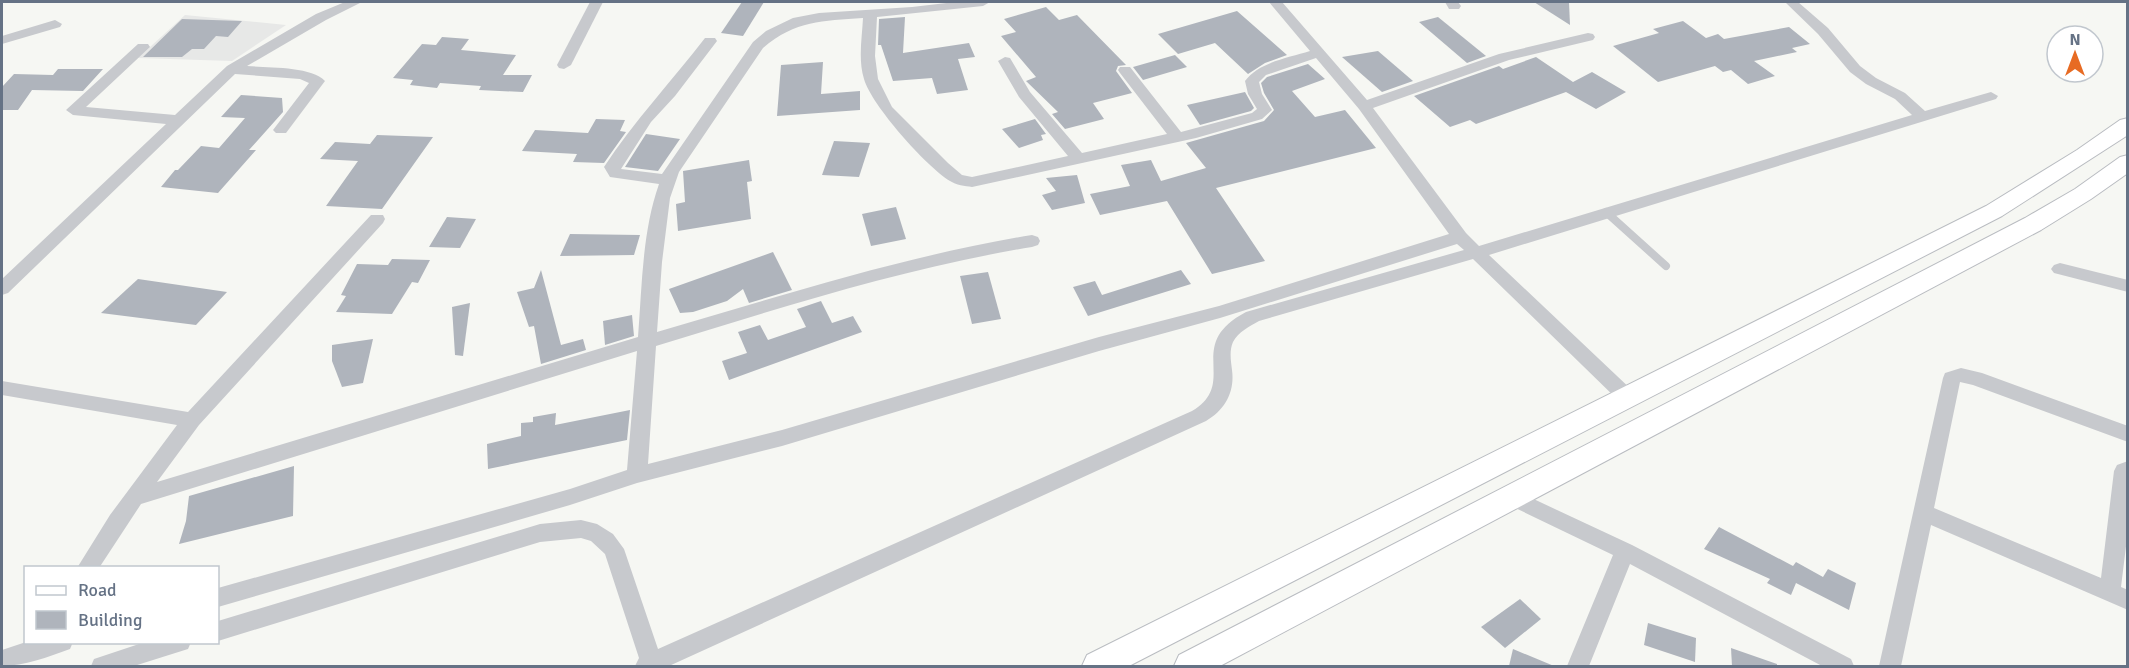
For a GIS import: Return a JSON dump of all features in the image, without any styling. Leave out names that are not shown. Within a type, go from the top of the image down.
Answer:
[{"type":"main road","points":[[1098,666],[1994,211],[2085,155],[2127,125]]},
{"type":"main road","points":[[1190,666],[2033,224],[2083,194],[2127,162]]},
{"type":"street","points":[[2,289],[232,69],[311,22],[355,2]]},
{"type":"street","points":[[564,65],[596,2]]},
{"type":"street","points":[[816,2],[819,17]]},
{"type":"street","points":[[637,475],[652,262],[662,198],[671,172],[758,45],[771,34],[793,22],[819,17],[983,2]]},
{"type":"street","points":[[1275,2],[1364,106],[1460,237],[1628,398]]},
{"type":"street","points":[[1791,2],[1823,31],[1856,69],[1871,81],[1900,96],[1922,116]]},
{"type":"street","points":[[870,13],[868,56],[871,79],[886,109],[957,179],[972,182],[1177,137],[1257,116],[1265,110],[1255,94],[1252,81],[1261,72],[1318,53]]},
{"type":"street","points":[[2,40],[55,24]]},
{"type":"street","points":[[1364,106],[1504,57],[1588,37]]},
{"type":"street","points":[[668,180],[616,173],[612,166],[646,119],[670,93],[710,41]]},
{"type":"street","points":[[143,47],[73,110],[178,120]]},
{"type":"street","points":[[1005,61],[1024,94],[1080,159]]},
{"type":"street","points":[[232,69],[302,75],[318,81],[280,130]]},
{"type":"street","points":[[1125,70],[1177,137]]},
{"type":"street","points":[[219,631],[540,533],[586,529],[604,536],[615,549],[649,665],[1208,411],[1220,396],[1224,377],[1221,354],[1228,333],[1240,323],[1261,313],[1475,253],[1991,96]]},
{"type":"street","points":[[88,566],[134,498],[192,420],[377,219]]},
{"type":"street","points":[[219,598],[570,497],[637,475],[782,438],[1099,344],[1220,312],[1460,237]]},
{"type":"street","points":[[134,498],[449,400],[882,272],[982,249],[1032,241]]},
{"type":"street","points":[[2060,269],[2127,286]]},
{"type":"street","points":[[1890,666],[1952,378],[1961,375],[1975,378],[2127,434]]},
{"type":"street","points":[[2,388],[192,420]]},
{"type":"street","points":[[1922,512],[2119,596],[2124,471],[2127,469]]},
{"type":"street","points":[[1512,497],[1625,551],[1843,666]]},
{"type":"street","points":[[1578,666],[1625,551]]},
{"type":"street","points":[[2,660],[36,647],[52,644]]},
{"type":"street","points":[[102,666],[174,644]]},
{"type":"lane","points":[[1606,212],[1666,266]]},
{"type":"shaded area","points":[[185,15],[286,25],[232,61],[138,58]]},
{"type":"building","points":[[742,2],[764,2],[743,36],[721,33]]},
{"type":"building","points":[[1534,2],[1569,2],[1570,25]]},
{"type":"building","points":[[1046,7],[1059,20],[1077,15],[1126,65],[1118,66],[1116,71],[1132,93],[1093,103],[1104,119],[1065,129],[1052,114],[1058,112],[1026,81],[1036,77],[1001,36],[1016,32],[1004,19]]},
{"type":"building","points":[[1237,11],[1287,55],[1265,63],[1248,74],[1215,43],[1178,54],[1158,34]]},
{"type":"building","points":[[905,17],[903,53],[969,43],[975,57],[958,59],[968,90],[937,94],[932,78],[893,81],[881,45],[878,45],[879,19]]},
{"type":"building","points":[[1438,17],[1486,56],[1467,63],[1419,22]]},
{"type":"building","points":[[182,19],[242,21],[228,37],[216,36],[204,49],[192,49],[182,57],[143,57]]},
{"type":"building","points":[[1683,21],[1706,38],[1718,34],[1724,39],[1789,27],[1810,44],[1792,48],[1797,52],[1754,61],[1775,76],[1748,84],[1731,70],[1723,72],[1715,66],[1658,82],[1613,46],[1659,33],[1653,29]]},
{"type":"building","points":[[442,37],[469,39],[461,50],[516,55],[503,75],[532,75],[523,92],[479,90],[481,86],[440,83],[437,88],[410,85],[413,80],[393,78],[422,44],[436,45]]},
{"type":"building","points":[[1378,51],[1413,81],[1382,92],[1342,57]]},
{"type":"building","points":[[1175,55],[1187,67],[1143,80],[1133,67]]},
{"type":"building","points":[[1536,57],[1573,82],[1592,72],[1626,92],[1596,109],[1566,92],[1476,124],[1470,120],[1450,127],[1414,96],[1499,66],[1503,69]]},
{"type":"building","points":[[823,62],[821,94],[860,91],[860,110],[777,116],[781,65]]},
{"type":"building","points":[[1308,64],[1325,79],[1292,91],[1315,117],[1345,110],[1376,148],[1216,188],[1265,261],[1212,274],[1167,201],[1100,215],[1090,194],[1130,186],[1121,165],[1151,160],[1161,181],[1206,168],[1186,143],[1264,121],[1274,110],[1261,83],[1267,77]]},
{"type":"building","points":[[58,69],[103,69],[83,91],[32,90],[18,110],[2,110],[2,87],[14,74],[53,75]]},
{"type":"building","points":[[1245,92],[1254,108],[1251,111],[1200,125],[1187,105]]},
{"type":"building","points":[[241,95],[282,98],[283,112],[249,150],[256,150],[218,193],[161,187],[175,170],[178,170],[201,146],[219,148],[245,118],[221,117]]},
{"type":"building","points":[[596,119],[625,120],[620,131],[626,132],[604,163],[573,162],[577,154],[522,151],[535,130],[588,133]]},
{"type":"building","points":[[1035,119],[1046,134],[1041,135],[1043,140],[1019,148],[1002,129]]},
{"type":"building","points":[[646,134],[680,139],[658,171],[625,167]]},
{"type":"building","points":[[377,135],[433,137],[382,209],[326,206],[358,161],[320,159],[335,142],[370,144]]},
{"type":"building","points":[[834,141],[870,143],[859,177],[822,175]]},
{"type":"building","points":[[749,160],[752,181],[747,182],[751,219],[678,231],[676,204],[685,202],[683,171]]},
{"type":"building","points":[[1077,175],[1085,203],[1052,210],[1042,195],[1056,191],[1046,178]]},
{"type":"building","points":[[896,207],[906,239],[871,246],[862,214]]},
{"type":"building","points":[[447,217],[476,219],[460,248],[429,247]]},
{"type":"building","points":[[570,234],[640,235],[634,255],[560,256]]},
{"type":"building","points":[[773,252],[792,290],[749,303],[743,289],[727,301],[693,312],[680,313],[669,289]]},
{"type":"building","points":[[392,259],[430,260],[418,283],[412,282],[392,314],[336,312],[346,296],[341,295],[357,264],[388,265]]},
{"type":"building","points":[[541,270],[561,345],[583,339],[586,350],[541,364],[534,326],[529,327],[517,292],[534,288]]},
{"type":"building","points":[[1181,270],[1191,284],[1088,316],[1073,287],[1095,281],[1102,295]]},
{"type":"building","points":[[988,272],[1001,319],[972,324],[960,276]]},
{"type":"building","points":[[138,279],[227,292],[196,325],[101,313]]},
{"type":"building","points":[[821,301],[832,323],[853,316],[862,332],[729,380],[722,361],[747,353],[738,332],[760,325],[768,340],[806,327],[797,309]]},
{"type":"building","points":[[470,303],[463,356],[455,355],[452,307]]},
{"type":"building","points":[[632,315],[634,336],[605,345],[603,321]]},
{"type":"building","points":[[373,339],[363,383],[342,387],[332,361],[332,345]]},
{"type":"building","points":[[630,410],[627,440],[488,469],[487,444],[521,436],[521,423],[533,422],[533,417],[556,413],[555,425]]},
{"type":"building","points":[[294,466],[293,516],[179,544],[186,521],[189,496]]},
{"type":"building","points":[[1719,527],[1793,566],[1796,562],[1823,577],[1828,569],[1856,583],[1849,610],[1796,583],[1791,595],[1767,583],[1770,579],[1704,549]]},
{"type":"building","points":[[1520,599],[1541,619],[1505,648],[1481,627]]},
{"type":"building","points":[[1648,623],[1696,638],[1695,662],[1644,645]]},
{"type":"building","points":[[1731,648],[1777,664],[1777,666],[1732,666]]},
{"type":"building","points":[[1513,649],[1554,666],[1509,666]]}]
